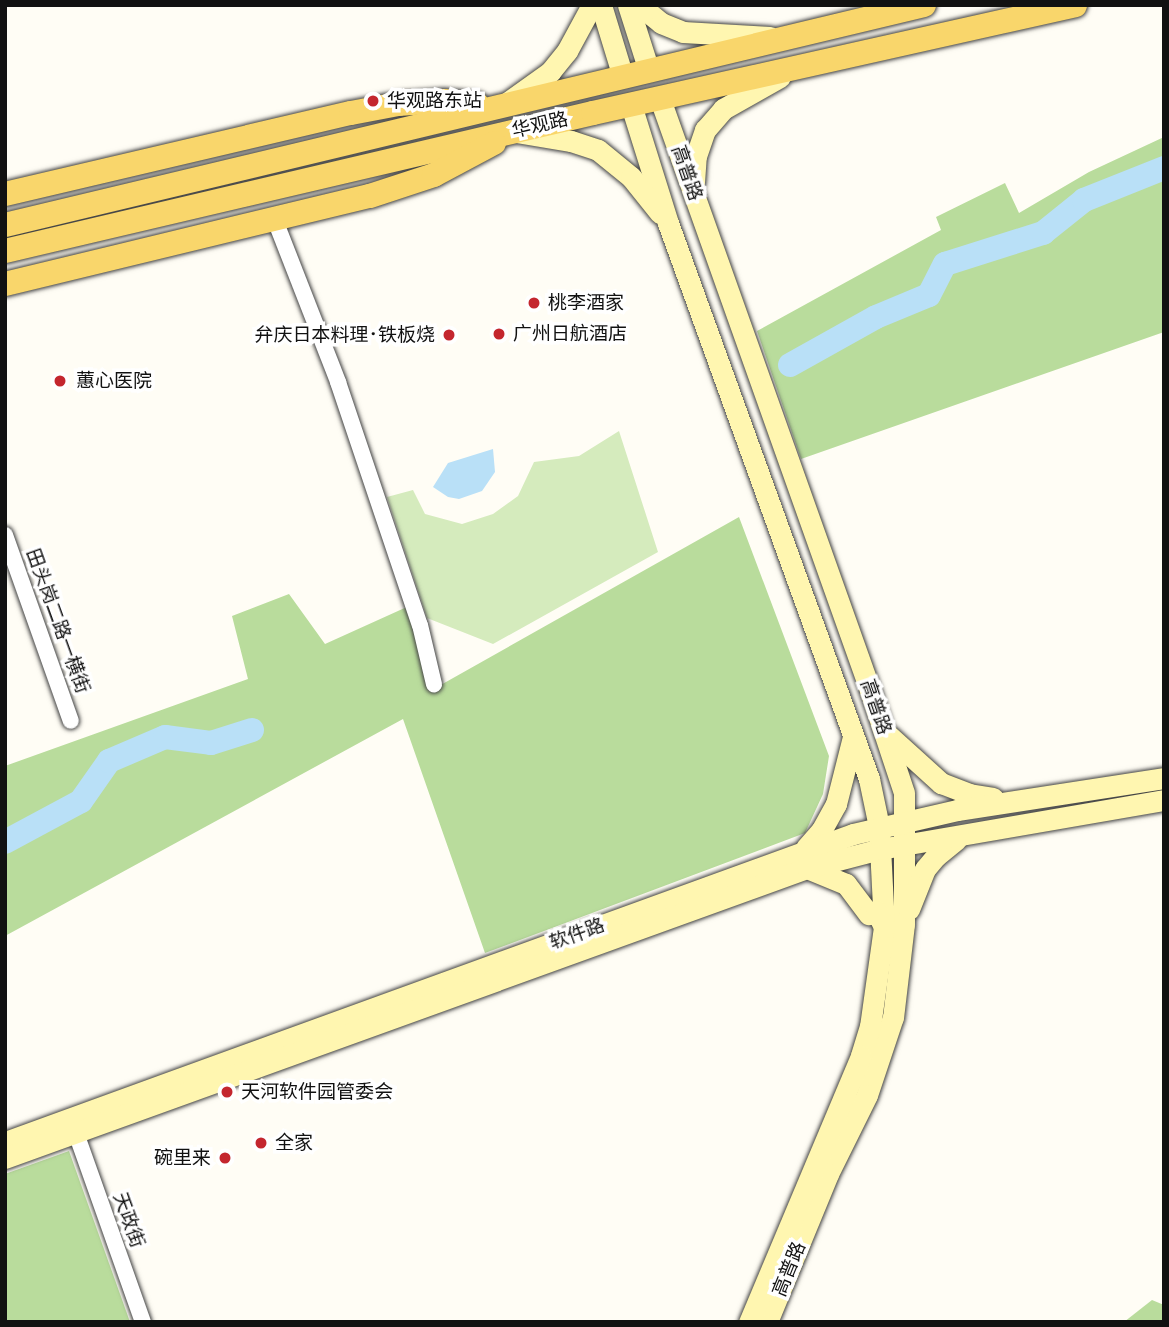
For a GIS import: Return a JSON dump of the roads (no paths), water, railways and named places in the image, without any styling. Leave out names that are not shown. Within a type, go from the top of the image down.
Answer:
[{"type":"main road","name":"华观路","points":[[5,225],[923,5]]},
{"type":"main road","name":"华观路","points":[[5,251],[512,132],[1075,5]]},
{"type":"main road","points":[[5,194],[386,106],[444,101],[502,106]]},
{"type":"main road","points":[[5,284],[370,196],[459,164],[512,132]]},
{"type":"street","points":[[502,106],[550,72],[567,51],[592,5]]},
{"type":"street","points":[[601,5],[623,77]]},
{"type":"street","points":[[628,5],[649,71]]},
{"type":"street","points":[[639,5],[660,23],[684,32],[786,38]]},
{"type":"street","points":[[733,51],[741,81]]},
{"type":"street","points":[[698,205],[695,168],[705,130],[733,103],[792,70]]},
{"type":"street","name":"高普路","points":[[660,99],[904,793],[904,846],[894,926],[861,1056],[750,1322]]},
{"type":"street","name":"高普路","points":[[631,106],[668,223],[869,779],[894,926],[898,991],[884,1048],[867,1095],[828,1174],[767,1322]]},
{"type":"street","points":[[512,132],[571,141],[598,150],[631,177],[668,223]]},
{"type":"street","points":[[656,187],[688,175]]},
{"type":"street","points":[[275,220],[338,382],[420,625],[434,684]]},
{"type":"street","name":"田头岗二路一横街","points":[[5,535],[71,721]]},
{"type":"street","points":[[841,701],[870,690]]},
{"type":"street","points":[[885,733],[941,783],[969,794],[1012,800]]},
{"type":"street","points":[[853,737],[836,804],[805,860],[846,884],[869,914],[876,911],[894,926],[925,869],[947,845],[961,837]]},
{"type":"street","name":"软件路","points":[[5,1158],[805,860],[879,827],[1012,800],[1164,778]]},
{"type":"street","name":"软件路","points":[[5,1142],[805,860],[961,837],[1164,800]]},
{"type":"street","name":"天政街","points":[[76,1133],[143,1322]]},
{"type":"water","points":[[493,449],[495,472],[482,491],[459,499],[448,497],[433,487],[448,463]]},
{"type":"waterway","points":[[790,365],[876,317],[929,295],[945,264],[1043,233],[1084,200],[1164,168]]},
{"type":"waterway","points":[[5,842],[81,801],[109,761],[165,737],[211,743],[252,730]]},
{"type":"place","name":"华观路东站","points":[[373,101]]},
{"type":"place","name":"桃李酒家","points":[[534,303]]},
{"type":"place","name":"广州日航酒店","points":[[499,334]]},
{"type":"place","name":"弁庆日本料理･铁板烧","points":[[449,335]]},
{"type":"place","name":"蕙心医院","points":[[60,381]]},
{"type":"place","name":"天河软件园管委会","points":[[227,1092]]},
{"type":"place","name":"全家","points":[[261,1143]]},
{"type":"place","name":"碗里来","points":[[225,1158]]}]
